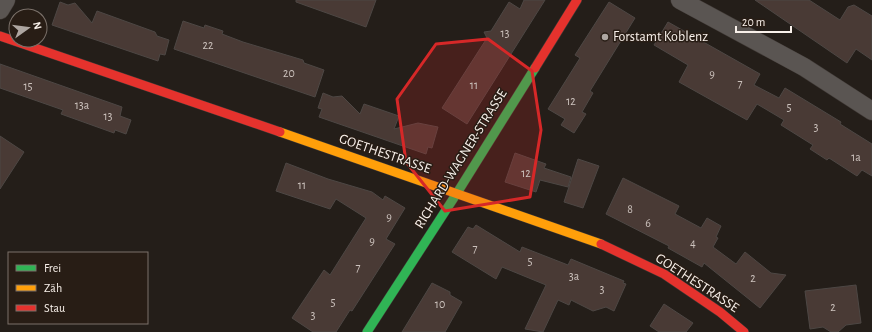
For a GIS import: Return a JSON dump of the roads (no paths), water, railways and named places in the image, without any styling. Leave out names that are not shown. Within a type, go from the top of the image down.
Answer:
[{"type":"street","points":[[0,10],[6,0]]},
{"type":"street","name":"RICHARD-WAGNER-STRASSE","points":[[367,332],[457,193],[577,0]]},
{"type":"street","points":[[680,0],[804,67],[872,111]]},
{"type":"street","name":"GOETHESTRASSE","points":[[0,36],[596,241],[664,274],[720,312],[744,332]]},
{"type":"place","name":"Forstamt Koblenz","points":[[605,37]]}]
